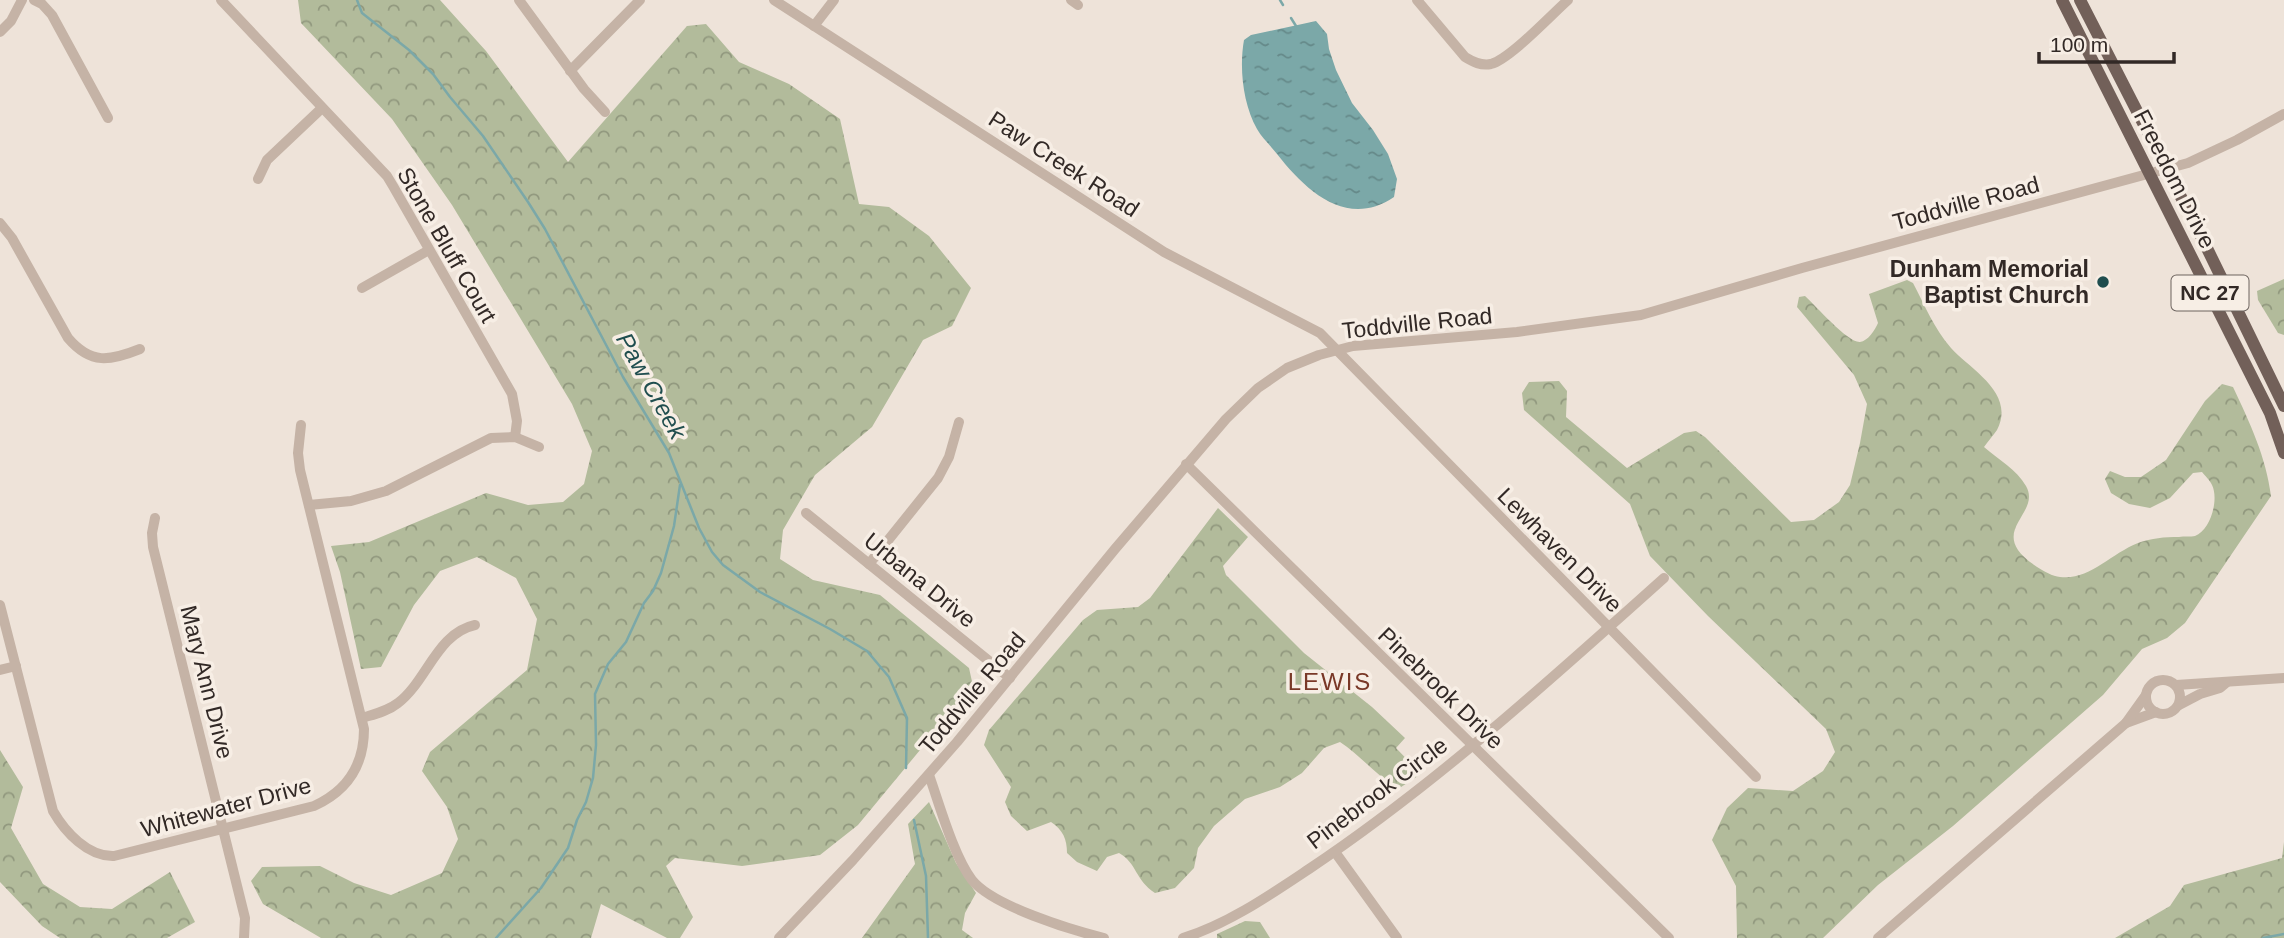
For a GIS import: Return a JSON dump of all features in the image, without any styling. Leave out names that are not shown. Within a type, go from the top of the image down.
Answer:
[{"type":"main road","name":"Freedom Drive","points":[[2063,0],[2270,413],[2284,453]]},
{"type":"main road","name":"Freedom Drive","points":[[2080,0],[2202,238],[2284,406]]},
{"type":"street","points":[[0,32],[12,20],[22,0]]},
{"type":"street","points":[[34,0],[52,15],[108,118]]},
{"type":"street","name":"Stone Bluff Court","points":[[221,0],[387,176],[512,394],[517,421],[515,437]]},
{"type":"street","points":[[519,0],[570,71],[605,112]]},
{"type":"street","points":[[570,71],[640,0]]},
{"type":"street","name":"Paw Creek Road","points":[[774,0],[1164,252],[1315,329],[1338,349]]},
{"type":"street","points":[[814,26],[834,0]]},
{"type":"street","points":[[1418,0],[1465,57],[1485,65],[1504,58],[1568,0]]},
{"type":"street","points":[[258,178],[267,160],[322,108]]},
{"type":"street","name":"Toddville Road","points":[[779,938],[929,775],[1226,419],[1258,388],[1298,363],[1338,349],[1554,328],[1640,315],[2189,162],[2237,141],[2284,114]]},
{"type":"street","points":[[0,223],[12,238],[75,346],[90,356],[105,359],[117,358],[140,349]]},
{"type":"street","points":[[362,288],[429,250]]},
{"type":"street","name":"Lewhaven Drive","points":[[1338,349],[1756,777]]},
{"type":"street","points":[[869,564],[938,478],[949,457],[959,422]]},
{"type":"street","name":"Whitewater Drive","points":[[0,605],[53,811],[59,821],[83,845],[95,853],[114,856],[224,829],[314,806],[340,791],[351,779],[363,752],[364,729],[298,453],[301,425]]},
{"type":"street","points":[[309,505],[351,501],[374,495],[491,438],[515,437],[539,447]]},
{"type":"street","name":"Pinebrook Drive","points":[[1186,464],[1669,938]]},
{"type":"street","name":"Urbana Drive","points":[[806,513],[1010,678]]},
{"type":"street","name":"Mary Ann Drive","points":[[155,518],[153,547],[245,918],[244,938]]},
{"type":"street","name":"Pinebrook Circle","points":[[1183,938],[1230,918],[1335,852],[1393,809],[1472,745],[1664,578]]},
{"type":"street","points":[[362,718],[379,713],[401,701],[447,642],[465,627],[475,625]]},
{"type":"street","points":[[0,670],[16,666]]},
{"type":"street","points":[[1878,938],[2126,723],[2151,684],[2167,680],[2176,685],[2193,685],[2284,678]]},
{"type":"street","points":[[2126,723],[2156,712],[2170,713],[2179,705],[2226,683]]},
{"type":"street","points":[[2176,685],[2181,695],[2179,705]]},
{"type":"street","points":[[2146,695],[2149,706],[2156,712]]},
{"type":"street","points":[[929,775],[952,840],[967,872],[978,887],[1011,906],[1104,938]]},
{"type":"street","points":[[1335,852],[1397,938]]},
{"type":"green space","points":[[298,0],[440,0],[486,51],[568,162],[687,26],[706,24],[739,62],[789,84],[840,119],[859,204],[889,207],[929,236],[971,288],[952,326],[923,340],[872,427],[815,475],[783,530],[780,559],[813,580],[880,595],[969,668],[973,686],[858,825],[820,855],[742,866],[675,858],[666,866],[693,917],[680,938],[667,938],[601,904],[591,938],[321,938],[263,904],[251,881],[262,867],[320,866],[354,883],[391,895],[442,873],[458,839],[447,807],[422,771],[430,752],[527,670],[537,619],[516,578],[477,557],[440,571],[414,605],[381,667],[361,669],[340,572],[331,546],[369,542],[486,493],[528,505],[563,502],[584,484],[592,451],[572,404],[452,205],[392,119],[301,23]]},
{"type":"green space","points":[[2284,279],[2284,335],[2278,333],[2258,300],[2257,291]]},
{"type":"green space","points":[[1907,280],[1913,283],[1930,317],[1951,348],[1989,383],[1996,394],[2001,405],[2001,417],[1997,430],[1984,447],[2012,470],[2026,486],[2029,497],[2014,535],[2015,545],[2024,557],[2042,570],[2055,576],[2080,575],[2138,543],[2201,533],[2212,514],[2215,498],[2211,483],[2202,472],[2193,473],[2170,498],[2150,508],[2129,504],[2111,493],[2105,479],[2110,471],[2125,477],[2141,477],[2166,460],[2205,401],[2222,384],[2233,387],[2245,414],[2261,454],[2271,496],[2185,623],[2167,638],[2142,649],[2103,695],[1953,826],[1878,885],[1823,938],[1737,938],[1736,886],[1712,840],[1727,808],[1748,788],[1793,791],[1823,771],[1835,752],[1826,729],[1708,616],[1650,556],[1630,504],[1524,410],[1522,393],[1529,382],[1559,381],[1567,391],[1566,417],[1627,468],[1684,433],[1696,431],[1791,522],[1814,520],[1839,502],[1850,485],[1867,404],[1854,375],[1797,307],[1799,297],[1805,296],[1840,330],[1860,342],[1873,332],[1878,323],[1869,294]]},
{"type":"green space","points":[[1218,508],[1248,537],[1223,566],[1226,575],[1304,653],[1372,707],[1405,738],[1396,748],[1421,774],[1398,789],[1340,742],[1324,748],[1302,773],[1280,787],[1245,799],[1214,826],[1198,848],[1194,868],[1175,888],[1155,893],[1143,883],[1125,857],[1119,853],[1107,857],[1097,871],[1077,862],[1067,853],[1064,835],[1051,822],[1027,831],[1011,816],[1005,802],[1011,787],[984,745],[989,730],[1083,620],[1097,610],[1138,607],[1150,598]]},
{"type":"green space","points":[[0,750],[23,787],[11,828],[43,884],[80,907],[112,909],[170,872],[195,922],[167,938],[60,938],[42,926],[0,882]]},
{"type":"green space","points":[[929,802],[956,863],[976,893],[965,913],[962,930],[973,938],[862,938],[915,864],[908,824]]},
{"type":"green space","points":[[2284,842],[2284,938],[2115,938],[2170,906],[2184,885],[2282,858]]},
{"type":"green space","points":[[1245,921],[1260,922],[1270,938],[1217,938],[1217,934]]},
{"type":"water","points":[[1316,21],[1327,34],[1336,70],[1352,103],[1388,154],[1397,179],[1394,197],[1377,206],[1360,209],[1344,207],[1314,192],[1288,168],[1261,136],[1248,108],[1242,74],[1244,40],[1251,35]]},
{"type":"waterway","name":"Paw Creek","points":[[357,0],[362,13],[409,50],[433,74],[483,136],[528,202],[623,377],[669,453],[699,528],[712,552],[723,565],[760,592],[867,651],[889,677],[907,718],[906,768]]},
{"type":"waterway","points":[[1280,0],[1283,5]]},
{"type":"waterway","points":[[1291,18],[1296,26]]},
{"type":"waterway","points":[[496,938],[541,888],[568,848],[593,778],[596,745],[595,694],[608,664],[626,642],[661,573],[674,526],[680,485]]},
{"type":"waterway","name":"Paw Creek","points":[[914,820],[926,876],[928,938]]},
{"type":"waterway","name":"Paw Creek","points":[[2263,938],[2284,934]]},
{"type":"place","name":"Dunham Memorial Baptist Church","points":[[2103,282]]},
{"type":"district","name":"LEWIS","points":[[1330,682]]}]
